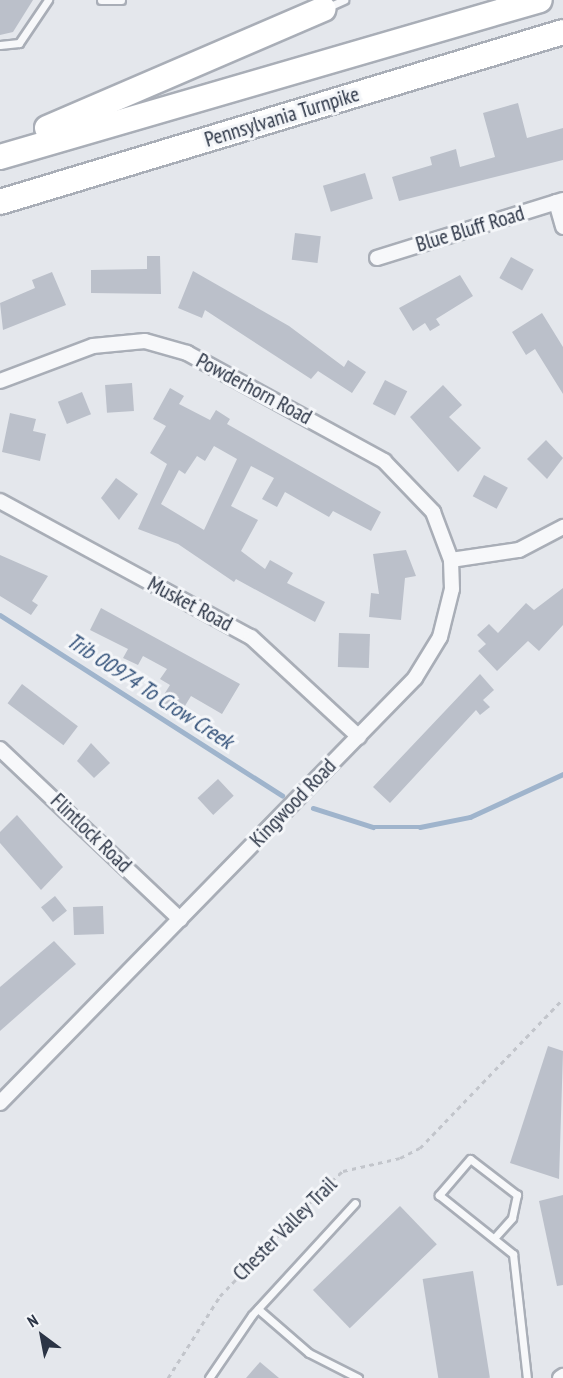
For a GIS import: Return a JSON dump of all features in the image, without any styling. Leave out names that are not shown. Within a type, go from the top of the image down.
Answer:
[{"type":"highway","name":"Pennsylvania Turnpike","points":[[0,157],[540,0]]},
{"type":"highway","points":[[0,147],[332,3]]},
{"type":"highway","name":"Pennsylvania Turnpike","points":[[0,202],[563,32]]},
{"type":"street","points":[[559,201],[563,227]]},
{"type":"street","name":"Blue Bluff Road","points":[[377,258],[559,201]]},
{"type":"street","name":"Powderhorn Road","points":[[0,381],[102,344],[145,341],[187,353],[384,461],[433,512],[451,560]]},
{"type":"street","name":"Musket Road","points":[[0,501],[250,637],[359,737]]},
{"type":"street","points":[[451,560],[519,550],[563,527]]},
{"type":"street","name":"Kingwood Road","points":[[0,1103],[359,737],[430,658],[447,614],[451,560]]},
{"type":"street","name":"Flintlock Road","points":[[0,749],[180,919]]},
{"type":"lane","points":[[1,45],[19,43],[48,0]]},
{"type":"lane","points":[[101,0],[121,0]]},
{"type":"lane","points":[[496,1236],[512,1218],[517,1195],[470,1159],[439,1195],[496,1236],[513,1254],[527,1378]]},
{"type":"lane","points":[[209,1378],[258,1309],[355,1203]]},
{"type":"lane","points":[[258,1309],[309,1353],[358,1378]]},
{"type":"path","name":"Chester Valley Trail","points":[[168,1378],[220,1296],[325,1187],[343,1171],[400,1158],[420,1148],[563,999]]},
{"type":"building","points":[[0,0],[33,0],[13,32],[0,35]]},
{"type":"building","points":[[518,103],[527,138],[563,128],[563,160],[399,201],[392,177],[432,165],[430,157],[456,149],[460,167],[495,157],[483,113]]},
{"type":"building","points":[[365,173],[373,199],[331,212],[323,186]]},
{"type":"building","points":[[295,233],[321,236],[318,263],[292,260]]},
{"type":"building","points":[[147,256],[160,256],[161,294],[91,293],[91,270],[147,269]]},
{"type":"building","points":[[511,257],[534,270],[522,291],[499,278]]},
{"type":"building","points":[[193,271],[289,326],[344,367],[348,360],[366,372],[352,393],[318,371],[311,379],[205,310],[202,318],[178,308]]},
{"type":"building","points":[[52,272],[66,305],[3,330],[0,303],[35,288],[32,280]]},
{"type":"building","points":[[460,275],[473,296],[436,319],[440,325],[430,331],[425,323],[413,331],[399,308]]},
{"type":"building","points":[[542,313],[563,347],[563,394],[535,349],[526,355],[512,332]]},
{"type":"building","points":[[385,380],[407,391],[395,415],[373,404]]},
{"type":"building","points":[[132,383],[134,411],[107,413],[105,385]]},
{"type":"building","points":[[443,385],[462,405],[449,417],[481,448],[458,472],[410,417]]},
{"type":"building","points":[[170,388],[184,396],[179,404],[210,420],[216,410],[230,419],[227,424],[381,512],[371,531],[333,511],[329,517],[285,492],[277,507],[262,499],[274,478],[251,466],[231,506],[258,520],[241,551],[265,569],[270,560],[293,573],[287,583],[325,602],[315,622],[236,579],[234,582],[178,544],[138,529],[167,464],[150,453],[166,426],[153,419]],"holes":[[[214,446],[237,459],[204,530],[161,504],[179,470],[185,474],[197,456],[205,461]]]},
{"type":"building","points":[[82,392],[91,414],[67,424],[58,402]]},
{"type":"building","points":[[10,413],[36,419],[33,431],[46,434],[40,461],[2,452]]},
{"type":"building","points":[[546,440],[563,458],[547,479],[527,459]]},
{"type":"building","points":[[484,475],[508,488],[497,509],[473,496]]},
{"type":"building","points":[[116,478],[138,494],[119,520],[101,498]]},
{"type":"building","points":[[406,550],[416,576],[405,578],[401,620],[369,617],[371,593],[379,594],[373,554]]},
{"type":"building","points":[[0,555],[48,576],[32,601],[38,605],[31,615],[0,596]]},
{"type":"building","points":[[563,588],[563,625],[539,651],[528,641],[497,671],[478,651],[486,644],[477,635],[489,624],[498,633],[526,603],[534,610]]},
{"type":"building","points":[[101,608],[240,684],[222,714],[191,696],[180,714],[160,701],[170,685],[160,679],[167,669],[143,656],[138,665],[123,658],[128,649],[90,630]]},
{"type":"building","points":[[339,633],[370,634],[369,668],[338,667]]},
{"type":"building","points":[[480,674],[494,690],[483,700],[490,707],[480,715],[476,710],[390,803],[373,787]]},
{"type":"building","points":[[22,684],[78,726],[63,745],[8,703]]},
{"type":"building","points":[[91,743],[110,763],[94,778],[77,761]]},
{"type":"building","points":[[218,779],[234,796],[213,815],[198,798]]},
{"type":"building","points":[[17,815],[63,867],[41,890],[0,843],[0,832]]},
{"type":"building","points":[[55,896],[67,911],[53,922],[41,907]]},
{"type":"building","points":[[103,906],[104,934],[74,935],[73,907]]},
{"type":"building","points":[[54,941],[76,964],[0,1031],[0,987]]},
{"type":"building","points":[[548,1046],[563,1051],[559,1179],[510,1163]]},
{"type":"building","points":[[563,1195],[563,1285],[557,1286],[539,1201]]},
{"type":"building","points":[[400,1206],[437,1244],[350,1328],[313,1290]]},
{"type":"building","points":[[473,1271],[490,1378],[438,1378],[423,1279]]},
{"type":"building","points":[[260,1362],[279,1378],[246,1378]]},
{"type":"waterway","name":"Trib 00974 To Crow Creek","points":[[0,615],[282,795]]},
{"type":"waterway","name":"Trib 00974 To Crow Creek","points":[[313,808],[373,827],[420,827],[470,817],[563,774]]}]
